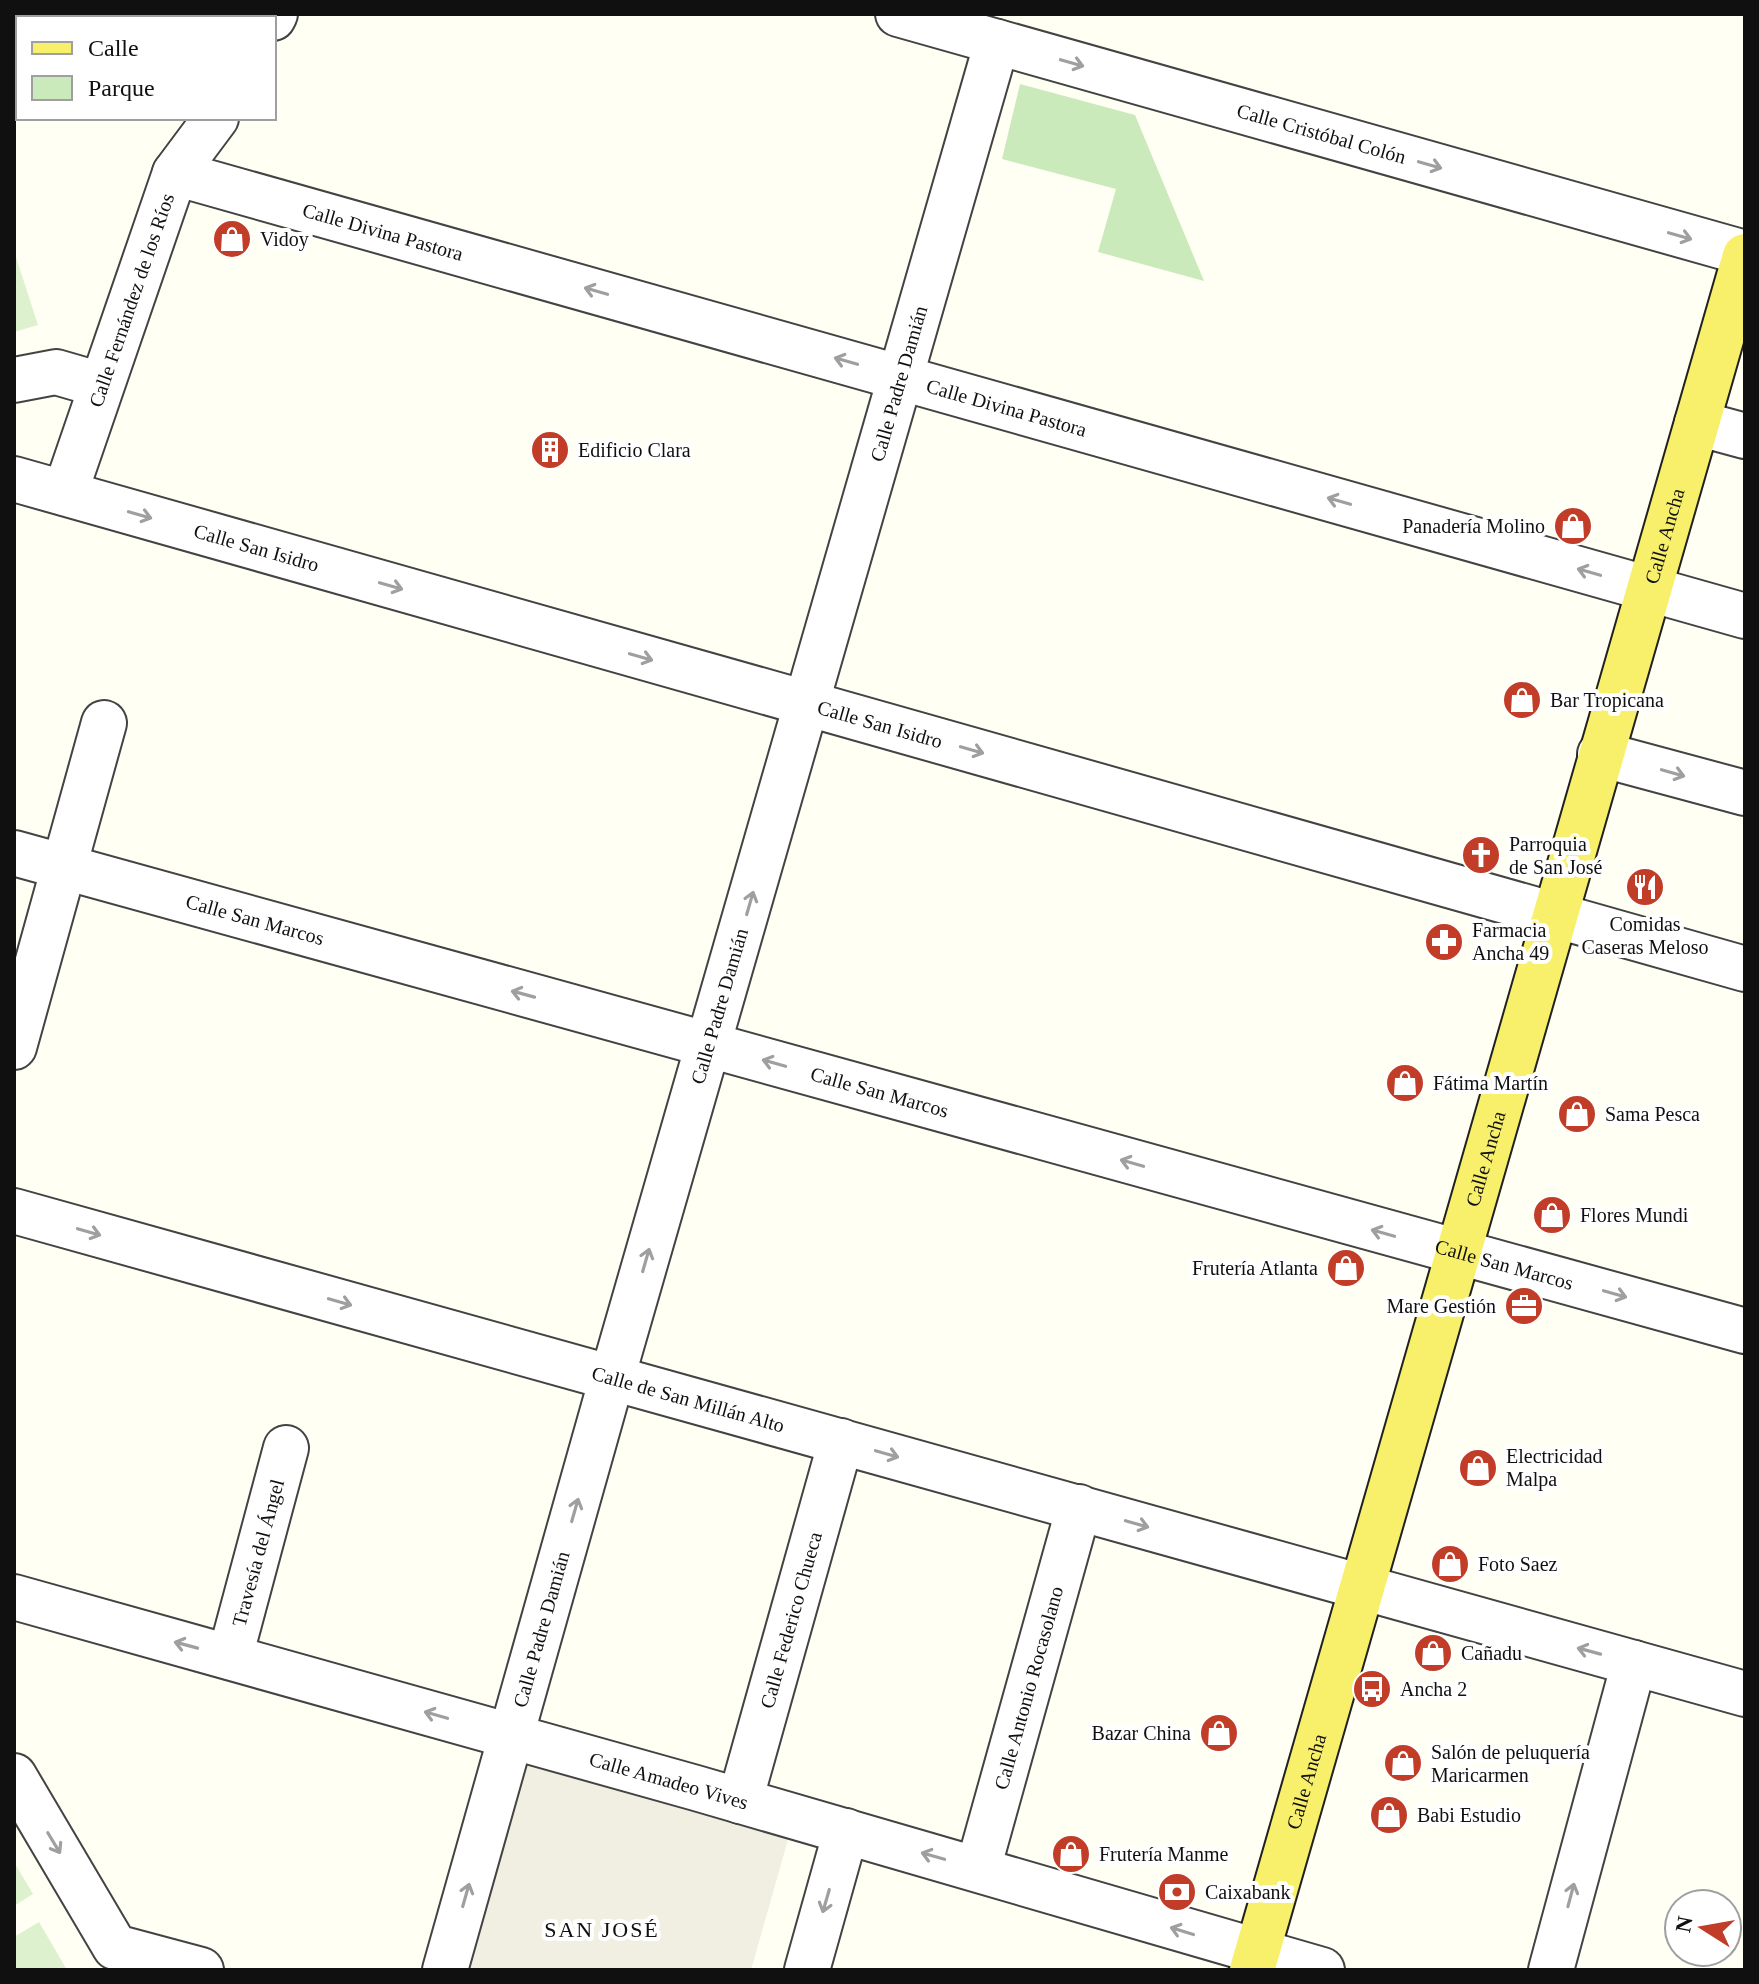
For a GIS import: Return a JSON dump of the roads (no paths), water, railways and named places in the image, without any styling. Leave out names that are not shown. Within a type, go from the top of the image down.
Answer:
[{"type":"main road","name":"Calle Ancha","points":[[1255,1961],[1745,255]]},
{"type":"street","name":"Calle Cristóbal Colón","points":[[898,14],[1745,255]]},
{"type":"street","name":"Calle Padre Damián","points":[[445,1970],[997,42]]},
{"type":"street","name":"Calle Fernández de los Ríos","points":[[65,493],[175,173],[215,120]]},
{"type":"street","name":"Calle Divina Pastora","points":[[175,173],[1745,616]]},
{"type":"street","points":[[14,380],[56,372],[101,385]]},
{"type":"street","points":[[1697,423],[1745,436]]},
{"type":"street","name":"Calle San Isidro","points":[[14,479],[1745,969]]},
{"type":"street","points":[[14,1047],[104,723]]},
{"type":"street","points":[[1600,754],[1745,793]]},
{"type":"street","name":"Calle San Marcos","points":[[14,853],[1745,1331]]},
{"type":"street","name":"Calle de San Millán Alto","points":[[14,1211],[1745,1694]]},
{"type":"street","name":"Calle Federico Chueca","points":[[740,1801],[841,1441]]},
{"type":"street","name":"Travesía del Ángel","points":[[230,1657],[286,1448]]},
{"type":"street","name":"Calle Antonio Rocasolano","points":[[978,1869],[1079,1507]]},
{"type":"street","name":"Calle Amadeo Vives","points":[[14,1597],[978,1869],[1255,1961],[1322,1970]]},
{"type":"street","points":[[1551,1970],[1634,1663]]},
{"type":"street","points":[[14,1776],[115,1947],[201,1970]]},
{"type":"street","points":[[807,1970],[846,1831]]},
{"type":"place","name":"Vidoy","points":[[232,239]]},
{"type":"place","name":"Edificio Clara","points":[[550,450]]},
{"type":"place","name":"Panadería Molino","points":[[1573,526]]},
{"type":"place","name":"Bar Tropicana","points":[[1522,700]]},
{"type":"place","name":"Parroquia de San José","points":[[1481,855]]},
{"type":"place","name":"Comidas Caseras Meloso","points":[[1645,887]]},
{"type":"place","name":"Farmacia Ancha 49","points":[[1444,942]]},
{"type":"place","name":"Fátima Martín","points":[[1405,1083]]},
{"type":"place","name":"Sama Pesca","points":[[1577,1114]]},
{"type":"place","name":"Flores Mundi","points":[[1552,1215]]},
{"type":"place","name":"Frutería Atlanta","points":[[1346,1268]]},
{"type":"place","name":"Mare Gestión","points":[[1524,1306]]},
{"type":"place","name":"Electricidad Malpa","points":[[1478,1468]]},
{"type":"place","name":"Foto Saez","points":[[1450,1564]]},
{"type":"place","name":"Cañadu","points":[[1433,1653]]},
{"type":"place","name":"Ancha 2","points":[[1372,1689]]},
{"type":"place","name":"Bazar China","points":[[1219,1733]]},
{"type":"place","name":"Salón de peluquería Maricarmen","points":[[1403,1763]]},
{"type":"place","name":"Babi Estudio","points":[[1389,1815]]},
{"type":"place","name":"Frutería Manme","points":[[1071,1854]]},
{"type":"place","name":"Caixabank","points":[[1177,1892]]},
{"type":"district","name":"SAN JOSÉ","points":[[602,1929]]}]
